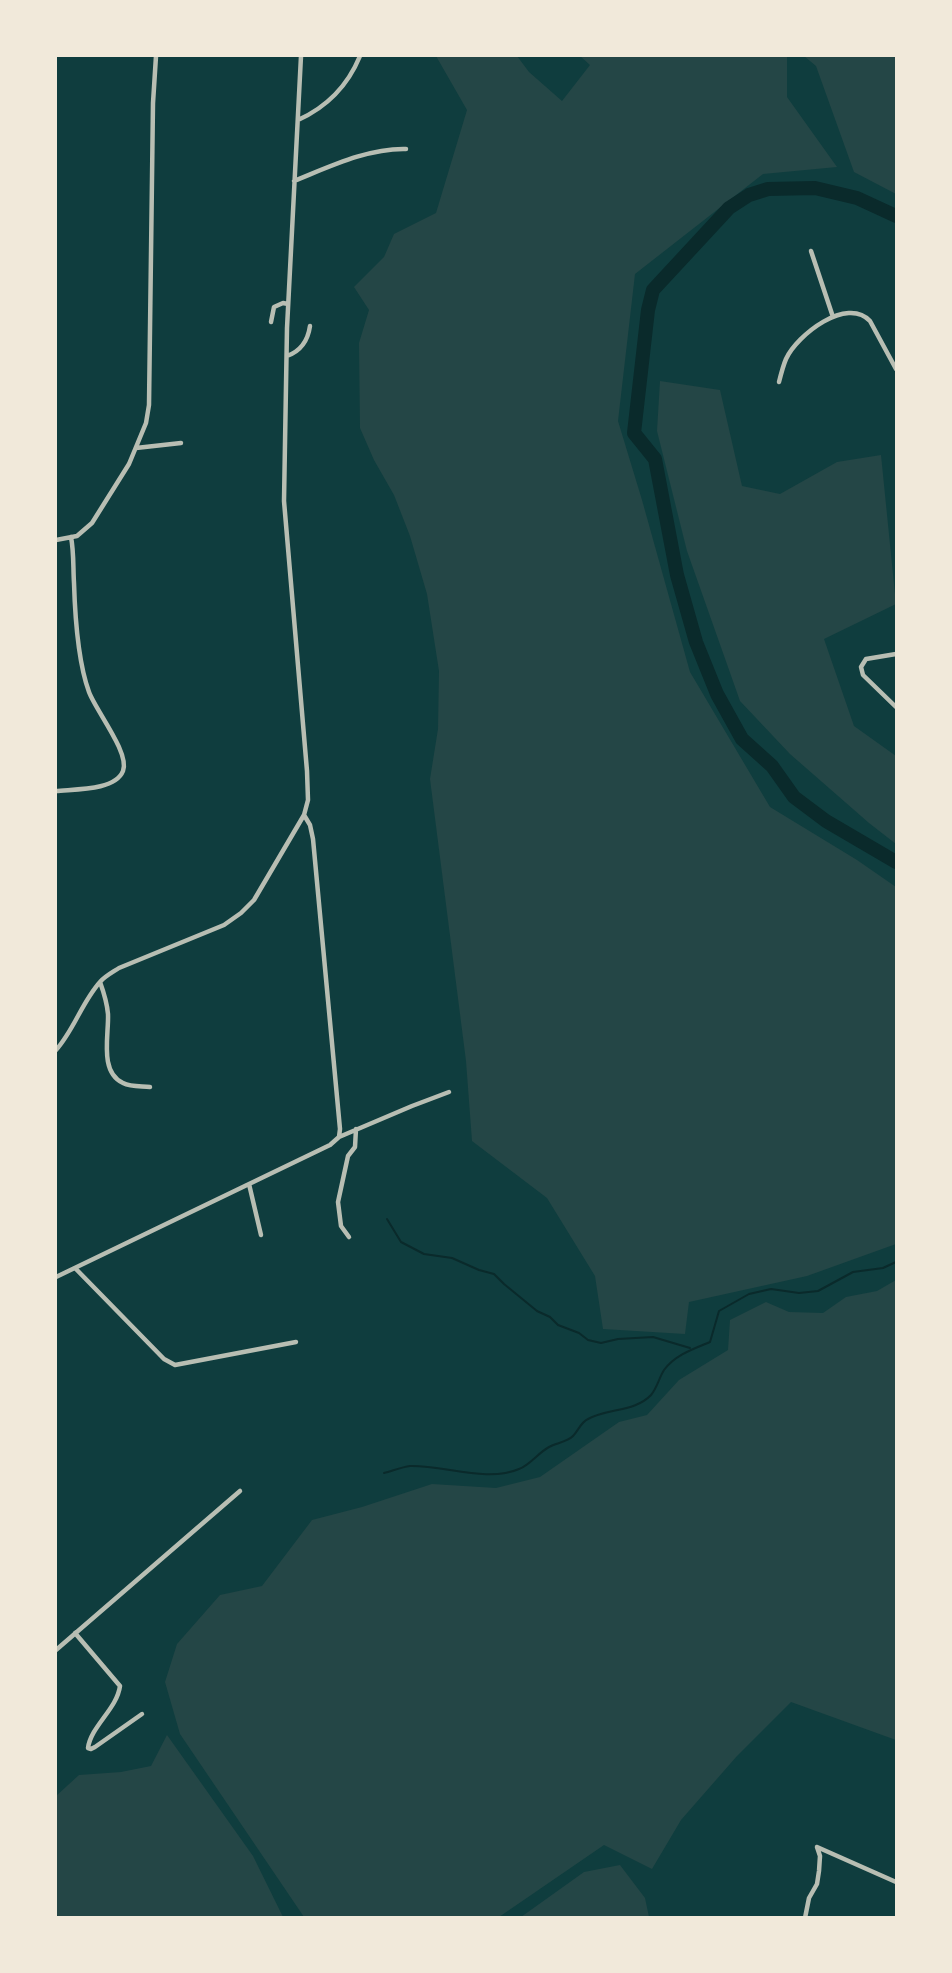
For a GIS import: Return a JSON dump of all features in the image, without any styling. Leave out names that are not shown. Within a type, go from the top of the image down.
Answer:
[{"type":"street","points":[[56,540],[86,531],[129,464],[146,423],[149,405],[153,103],[156,56]]},
{"type":"street","points":[[56,1050],[66,1038],[100,982],[119,968],[224,925],[241,913],[254,900],[304,815],[308,800],[284,501],[286,356],[301,56]]},
{"type":"street","points":[[297,120],[313,113],[337,92],[360,56]]},
{"type":"street","points":[[294,181],[353,158],[387,149],[406,148]]},
{"type":"street","points":[[811,251],[833,317]]},
{"type":"street","points":[[271,322],[274,307],[283,303],[288,304]]},
{"type":"street","points":[[779,382],[786,359],[795,345],[813,326],[833,317],[857,313],[866,316],[897,369]]},
{"type":"street","points":[[286,356],[302,347],[310,326]]},
{"type":"street","points":[[136,448],[181,443]]},
{"type":"street","points":[[56,791],[103,786],[114,782],[122,773],[124,766],[118,746],[96,708],[83,674],[71,537]]},
{"type":"street","points":[[897,654],[866,659],[861,667],[863,675],[897,707]]},
{"type":"street","points":[[304,815],[314,839],[339,1137]]},
{"type":"street","points":[[100,982],[108,1014],[108,1065],[111,1073],[121,1083],[150,1087]]},
{"type":"street","points":[[56,1277],[330,1145],[339,1137],[449,1092]]},
{"type":"street","points":[[349,1238],[341,1227],[339,1202],[348,1156],[355,1148],[356,1129]]},
{"type":"street","points":[[249,1184],[261,1235]]},
{"type":"street","points":[[75,1268],[164,1359],[175,1365],[296,1342]]},
{"type":"street","points":[[56,1650],[240,1491]]},
{"type":"street","points":[[75,1633],[120,1686],[112,1706],[90,1740],[88,1748],[91,1749],[142,1714]]},
{"type":"street","points":[[804,1917],[809,1898],[818,1879],[820,1863],[817,1846],[897,1882]]},
{"type":"shaded area","points":[[436,56],[517,56],[529,72],[562,101],[590,65],[580,56],[787,56],[787,97],[837,167],[763,174],[635,274],[618,421],[690,672],[770,807],[857,860],[896,887],[896,1244],[807,1276],[689,1302],[685,1334],[603,1329],[595,1276],[547,1198],[472,1141],[466,1061],[430,779],[438,729],[439,671],[427,594],[410,536],[394,495],[374,460],[360,428],[359,343],[369,310],[354,287],[384,257],[394,234],[436,213],[467,110]]},
{"type":"shaded area","points":[[804,56],[896,56],[896,194],[854,172],[816,66]]},
{"type":"shaded area","points":[[660,381],[720,390],[742,486],[780,494],[837,462],[881,455],[896,604],[824,639],[854,726],[896,756],[896,844],[790,754],[740,701],[687,551],[657,431]]},
{"type":"shaded area","points":[[896,1280],[896,1740],[791,1702],[737,1756],[681,1820],[652,1869],[604,1845],[499,1917],[304,1917],[180,1734],[165,1682],[177,1644],[220,1595],[262,1586],[312,1520],[362,1507],[432,1484],[496,1488],[540,1477],[619,1422],[647,1415],[679,1380],[728,1350],[730,1320],[766,1302],[789,1312],[823,1313],[846,1297],[877,1291]]},
{"type":"shaded area","points":[[167,1735],[253,1856],[283,1917],[56,1917],[56,1796],[79,1775],[121,1772],[151,1766]]},
{"type":"shaded area","points":[[620,1865],[645,1898],[649,1917],[521,1917],[584,1872]]},
{"type":"waterway","points":[[896,216],[857,198],[815,188],[768,189],[749,195],[729,208],[653,290],[648,310],[634,433],[655,459],[677,575],[696,642],[717,694],[742,739],[772,766],[794,797],[826,821],[896,862]]},
{"type":"waterway","points":[[387,1219],[401,1242],[424,1254],[452,1258],[494,1274],[537,1311],[588,1340],[601,1343],[618,1339],[653,1337],[690,1348]]},
{"type":"waterway","points":[[384,1473],[410,1466],[479,1474],[507,1473],[519,1469],[549,1447],[571,1438],[588,1419],[645,1400],[651,1395],[664,1370],[673,1360],[710,1342],[719,1311],[749,1294],[771,1289],[799,1293],[818,1291],[853,1272],[883,1268],[896,1262]]}]
